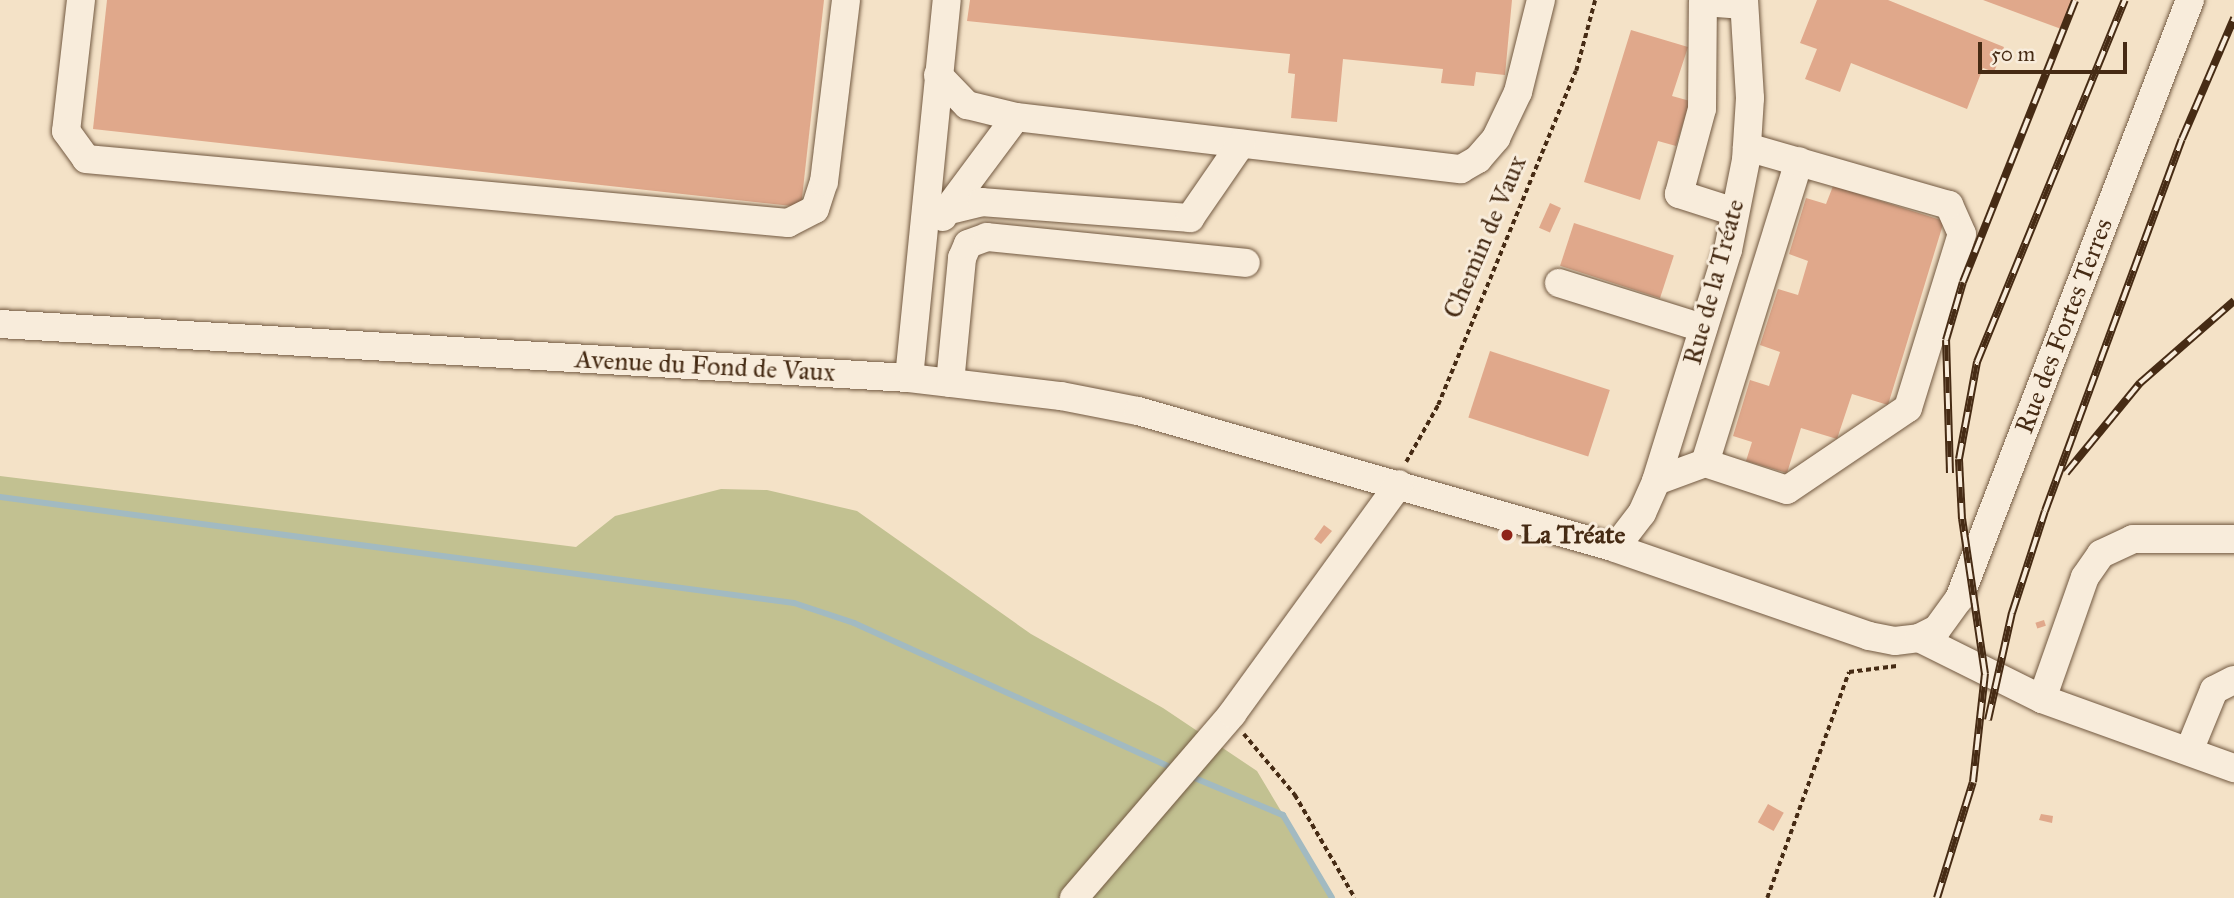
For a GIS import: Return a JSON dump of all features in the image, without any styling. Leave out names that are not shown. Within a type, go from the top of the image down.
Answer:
[{"type":"street","points":[[81,0],[66,131],[86,159],[788,223],[815,209],[824,182],[846,0]]},
{"type":"street","points":[[909,378],[923,248],[922,209],[947,0]]},
{"type":"street","points":[[938,75],[967,106],[1016,117],[1461,169],[1478,159],[1496,138],[1518,92],[1541,0]]},
{"type":"street","name":"Rue des Fortes Terres","points":[[1919,638],[1937,629],[1959,599],[2190,0]]},
{"type":"street","points":[[1735,212],[1679,194],[1702,108],[1703,2],[1744,2]]},
{"type":"street","name":"Rue de la Tréate","points":[[1615,548],[1642,513],[1656,481],[1735,212],[1747,146],[1750,99],[1744,2]]},
{"type":"street","points":[[923,248],[946,211],[1016,117]]},
{"type":"street","points":[[946,211],[982,202],[1190,218],[1241,144]]},
{"type":"street","points":[[1656,481],[1705,463],[1787,490],[1908,408],[1962,234],[1949,205],[1747,146]]},
{"type":"street","points":[[1705,463],[1798,162]]},
{"type":"street","points":[[950,383],[962,258],[968,244],[987,237],[1246,263]]},
{"type":"street","points":[[1559,283],[1703,328]]},
{"type":"street","name":"Avenue du Fond de Vaux","points":[[0,324],[909,378],[1138,411],[1615,548],[1869,636],[1895,641],[1919,638]]},
{"type":"street","points":[[1074,898],[1232,715],[1399,484]]},
{"type":"street","points":[[2042,699],[2085,578],[2101,554],[2133,539],[2234,539]]},
{"type":"street","points":[[1919,638],[2042,699],[2234,768]]},
{"type":"street","points":[[2189,751],[2214,690],[2234,680]]},
{"type":"path","name":"Chemin de Vaux","points":[[1399,484],[1438,405],[1576,71],[1595,0]]},
{"type":"path","points":[[1767,898],[1849,672],[1901,665]]},
{"type":"path","points":[[1232,715],[1295,795],[1355,898]]},
{"type":"shaded area","points":[[0,476],[576,547],[615,516],[721,489],[767,490],[857,511],[1031,634],[1163,708],[1257,771],[1333,898],[0,898]]},
{"type":"building","points":[[107,0],[824,0],[801,207],[93,129]]},
{"type":"building","points":[[970,0],[1512,0],[1505,75],[1476,72],[1474,86],[1441,83],[1443,69],[1343,59],[1337,122],[1291,118],[1295,74],[1288,73],[1290,54],[967,21]]},
{"type":"building","points":[[1817,0],[1888,0],[2004,47],[1994,72],[1983,68],[1967,109],[1851,63],[1840,92],[1805,79],[1817,49],[1800,43]]},
{"type":"building","points":[[1983,0],[2076,0],[2064,30]]},
{"type":"building","points":[[1631,30],[1688,47],[1672,96],[1690,101],[1676,146],[1658,141],[1640,200],[1584,182]]},
{"type":"building","points":[[1835,181],[1845,184],[1843,189],[1944,221],[1888,405],[1852,394],[1837,439],[1801,428],[1787,473],[1746,461],[1752,442],[1733,436],[1750,380],[1769,386],[1780,352],[1760,345],[1778,289],[1798,295],[1808,261],[1789,254],[1806,198],[1826,204]]},
{"type":"building","points":[[1550,203],[1561,208],[1550,233],[1539,228]]},
{"type":"building","points":[[1574,223],[1674,255],[1660,298],[1560,266]]},
{"type":"building","points":[[1490,351],[1610,390],[1588,457],[1468,418]]},
{"type":"building","points":[[1324,525],[1332,531],[1321,544],[1314,539]]},
{"type":"building","points":[[2044,620],[2046,626],[2037,628],[2035,623]]},
{"type":"building","points":[[1768,804],[1784,813],[1774,831],[1758,822]]},
{"type":"building","points":[[2041,814],[2053,816],[2052,823],[2039,820]]},
{"type":"waterway","points":[[0,497],[794,603],[854,623],[1174,769]]},
{"type":"waterway","points":[[1190,776],[1283,815],[1332,898]]},
{"type":"railway","points":[[1950,473],[1946,340],[1963,282],[2075,0]]},
{"type":"railway","points":[[1937,898],[1973,782],[1985,674],[1962,519],[1959,459],[1977,362],[2125,0]]},
{"type":"railway","points":[[1988,720],[2012,613],[2045,511],[2182,139],[2234,18]]},
{"type":"railway","points":[[2066,473],[2140,383],[2234,301]]},
{"type":"place","name":"La Tréate","points":[[1507,535]]}]
